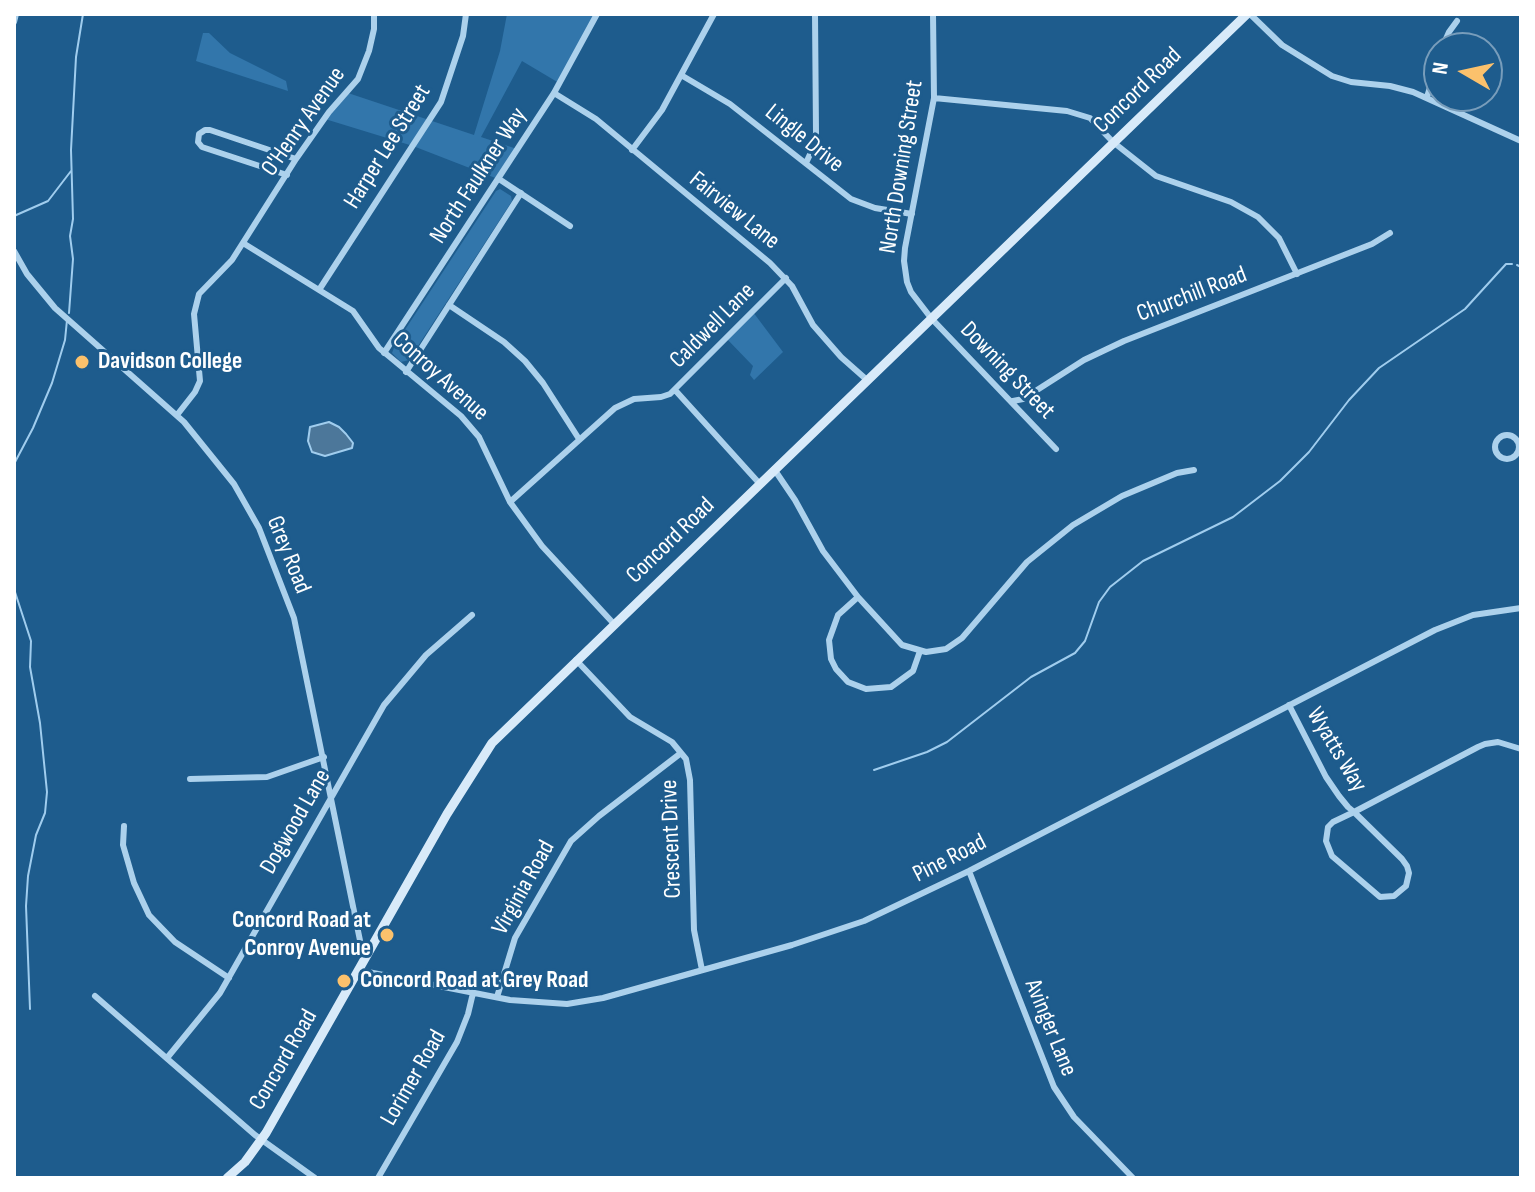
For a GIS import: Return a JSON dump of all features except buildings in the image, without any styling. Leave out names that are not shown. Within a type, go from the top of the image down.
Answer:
[{"type":"main road","name":"Concord Road","points":[[227,1178],[245,1162],[262,1140],[483,754],[759,483],[1249,14]]},
{"type":"street","points":[[14,22],[16,14]]},
{"type":"street","name":"O'Henry Avenue","points":[[177,415],[200,381],[194,322],[196,301],[203,288],[232,260],[296,159],[329,112],[358,79],[369,51],[374,14]]},
{"type":"street","name":"Harper Lee Street","points":[[319,290],[441,102],[463,36],[466,14]]},
{"type":"street","name":"North Faulkner Way","points":[[384,353],[554,93],[597,14]]},
{"type":"street","points":[[632,150],[654,123],[714,14]]},
{"type":"street","points":[[806,163],[816,133],[815,14]]},
{"type":"street","name":"North Downing Street","points":[[931,318],[911,292],[905,270],[912,214],[934,98],[933,14]]},
{"type":"street","points":[[1249,14],[1282,45],[1321,71],[1351,82],[1390,86],[1423,96]]},
{"type":"street","points":[[1449,32],[1457,21]]},
{"type":"street","name":"Lingle Drive","points":[[681,75],[730,104],[851,199],[875,208],[912,214]]},
{"type":"street","name":"Fairview Lane","points":[[554,93],[596,119],[786,278],[813,325],[841,357],[867,380]]},
{"type":"street","points":[[934,98],[1078,113],[1097,123],[1113,142],[1156,176],[1231,202],[1258,217],[1279,238],[1297,274]]},
{"type":"street","points":[[1459,112],[1521,141]]},
{"type":"street","points":[[287,175],[202,147],[198,142],[199,134],[210,130],[296,159]]},
{"type":"street","points":[[499,179],[570,226]]},
{"type":"street","points":[[406,372],[521,193]]},
{"type":"street","name":"Churchill Road","points":[[1013,401],[1023,399],[1084,360],[1124,341],[1372,244],[1390,233]]},
{"type":"street","name":"Conroy Avenue","points":[[243,243],[353,311],[384,353],[475,429],[510,502],[542,546],[614,624]]},
{"type":"street","name":"Grey Road","points":[[14,251],[27,274],[55,308],[177,415],[234,484],[269,549],[294,618],[332,795],[361,965]]},
{"type":"street","name":"Caldwell Lane","points":[[510,502],[620,404],[634,399],[665,397],[675,390],[786,278]]},
{"type":"street","points":[[449,305],[504,342],[525,361],[579,439]]},
{"type":"street","name":"Downing Street","points":[[931,318],[1056,449]]},
{"type":"street","points":[[675,390],[759,483]]},
{"type":"street","points":[[1509,435],[1516,439],[1520,447],[1519,456],[1507,460],[1500,457],[1495,447],[1498,440],[1509,435]]},
{"type":"street","points":[[774,469],[823,551],[858,597],[897,640],[920,651],[939,651],[957,642],[1027,562],[1081,519],[1122,496],[1168,476],[1194,470]]},
{"type":"street","points":[[858,597],[838,615],[829,640],[831,659],[848,682],[866,689],[891,687],[913,671],[920,651]]},
{"type":"street","name":"Pine Road","points":[[361,965],[497,997],[554,1004],[586,1002],[850,926],[969,871],[1459,619],[1490,611],[1521,608]]},
{"type":"street","name":"Dogwood Lane","points":[[167,1058],[215,1001],[391,695],[426,655],[472,615]]},
{"type":"street","name":"Crescent Drive","points":[[576,660],[630,717],[669,739],[689,769],[692,906],[702,970]]},
{"type":"street","name":"Wyatts Way","points":[[1289,705],[1326,777],[1354,812],[1407,866],[1406,886],[1394,896],[1374,894],[1332,856],[1328,848],[1328,827],[1354,812]]},
{"type":"street","points":[[1354,812],[1485,744],[1498,742],[1521,749]]},
{"type":"street","name":"Virginia Road","points":[[497,997],[515,938],[566,849],[599,816],[681,753]]},
{"type":"street","points":[[190,779],[267,777],[324,757]]},
{"type":"street","points":[[124,826],[123,845],[134,883],[149,915],[175,942],[229,978]]},
{"type":"street","name":"Avinger Lane","points":[[969,871],[1054,1087],[1074,1117],[1133,1178]]},
{"type":"street","name":"Lorimer Road","points":[[378,1178],[457,1042],[473,993]]},
{"type":"street","points":[[95,996],[262,1140],[315,1178]]},
{"type":"shaded area","points":[[507,14],[596,14],[559,83],[522,61],[481,137],[517,149],[498,179],[413,146],[325,119],[348,93],[474,135],[500,51]]},
{"type":"shaded area","points":[[203,33],[209,33],[230,53],[286,81],[288,91],[196,61]]},
{"type":"shaded area","points":[[500,189],[511,196],[512,201],[409,360],[401,362],[392,353],[395,345]]},
{"type":"shaded area","points":[[753,312],[783,352],[754,380],[750,375],[753,366],[726,338]]},
{"type":"shaded area","points":[[329,422],[346,434],[353,443],[352,448],[325,456],[312,452],[308,441],[310,427]]},
{"type":"waterway","points":[[69,313],[73,259],[70,236],[73,219],[71,150],[76,57],[83,14]]},
{"type":"waterway","points":[[14,216],[48,201],[71,171]]},
{"type":"waterway","points":[[874,770],[947,742],[1031,677],[1075,653],[1085,641],[1099,602],[1110,587],[1143,561],[1233,517],[1280,481],[1309,452],[1349,400],[1379,368],[1465,309],[1506,264],[1512,264]]},
{"type":"waterway","points":[[1517,265],[1521,267]]},
{"type":"waterway","points":[[14,464],[52,383],[65,340],[67,320]]},
{"type":"waterway","points":[[14,589],[31,641],[30,667],[47,792],[45,813],[36,835],[28,876],[26,906],[30,1009]]},
{"type":"place","name":"Davidson College","points":[[82,362]]},
{"type":"place","name":"Concord Road at Conroy Avenue","points":[[387,935]]},
{"type":"place","name":"Concord Road at Grey Road","points":[[344,981]]}]
